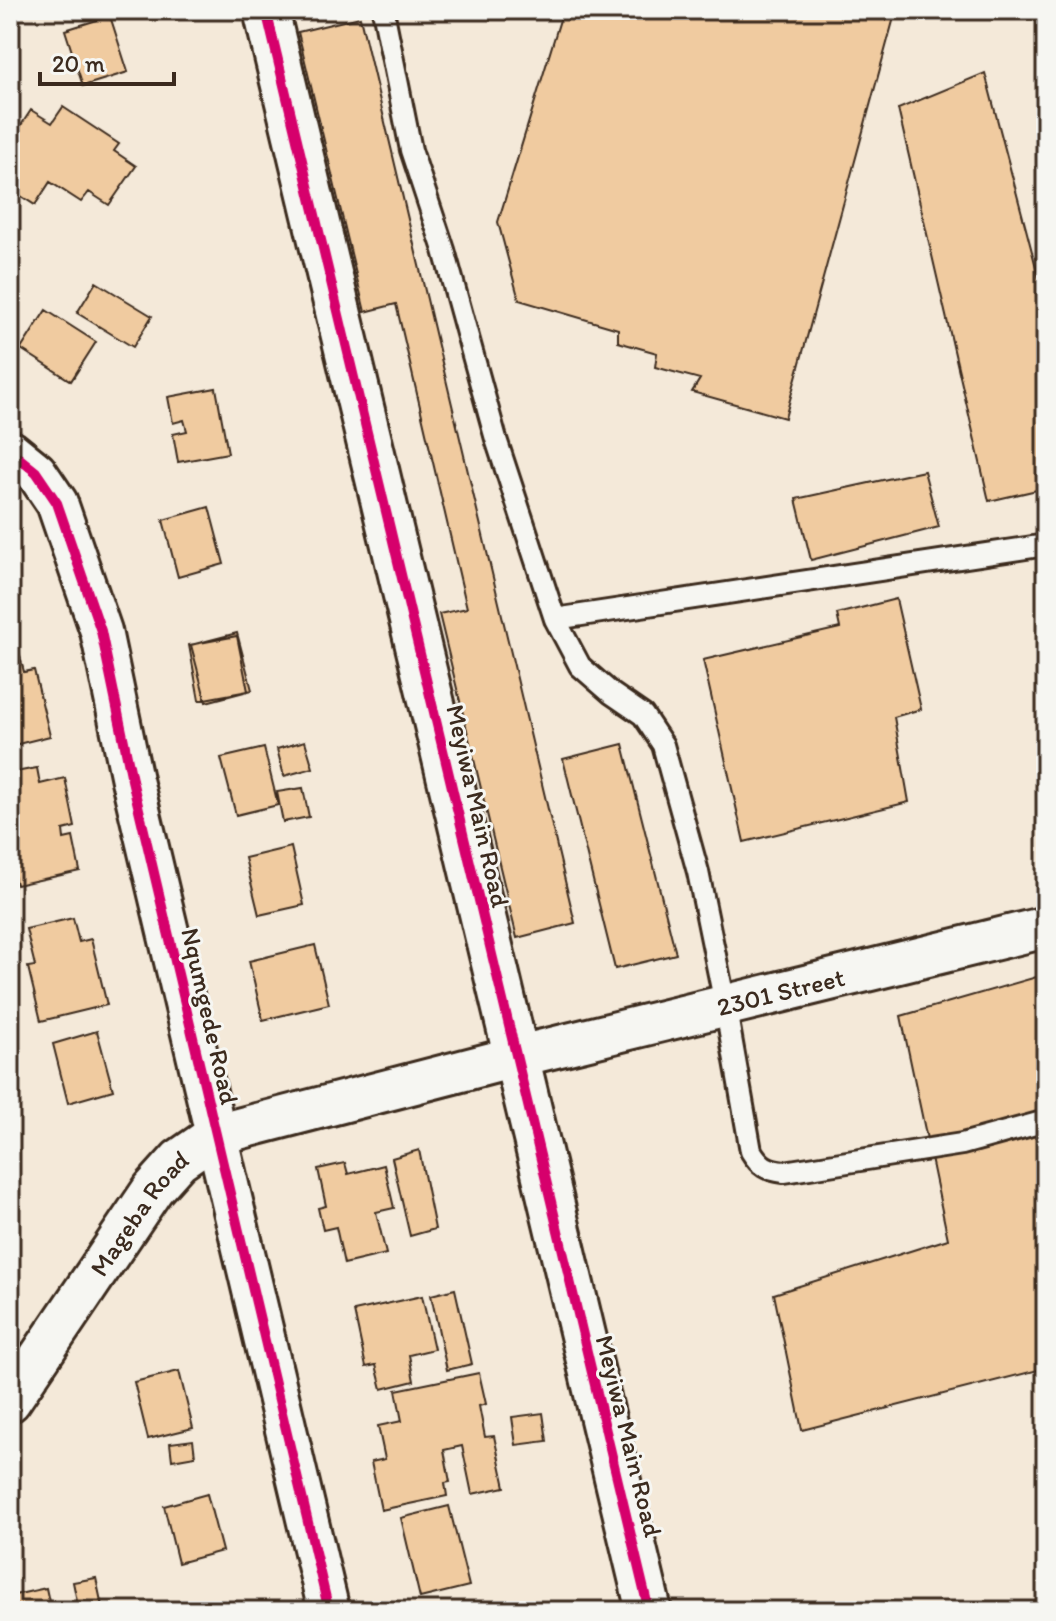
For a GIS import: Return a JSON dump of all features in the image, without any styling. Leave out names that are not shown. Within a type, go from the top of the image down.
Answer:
[{"type":"street","name":"Meyiwa Main Road","points":[[266,10],[649,1611]]},
{"type":"street","name":"Nqumgede Road","points":[[10,451],[36,472],[57,503],[101,631],[132,780],[329,1611]]},
{"type":"street","name":"2301 Street","points":[[515,1057],[1046,927]]},
{"type":"street","name":"Mageba Road","points":[[10,1401],[153,1189],[179,1160],[215,1135],[515,1057]]},
{"type":"lane","points":[[383,10],[411,150],[444,250],[496,439],[555,619],[580,666],[643,715],[663,745],[698,872],[751,1151],[758,1164],[784,1172],[962,1144],[1046,1121]]},
{"type":"lane","points":[[555,619],[1046,545]]},
{"type":"building","points":[[563,10],[896,10],[785,418],[692,392],[700,379],[655,367],[657,353],[618,342],[618,329],[519,300],[498,222]]},
{"type":"building","points":[[110,16],[128,72],[83,86],[65,30]]},
{"type":"building","points":[[360,17],[575,923],[517,938],[439,614],[467,608],[396,304],[365,312],[298,32]]},
{"type":"building","points":[[985,73],[1046,305],[1046,488],[989,501],[898,109]]},
{"type":"building","points":[[63,107],[119,144],[114,151],[136,166],[109,205],[89,192],[81,202],[50,182],[35,205],[10,189],[10,142],[31,110],[52,123]]},
{"type":"building","points":[[96,282],[152,316],[133,347],[77,313]]},
{"type":"building","points":[[46,310],[96,342],[71,381],[21,349]]},
{"type":"building","points":[[216,388],[228,453],[178,462],[173,434],[187,431],[184,420],[173,423],[168,397]]},
{"type":"building","points":[[924,471],[939,527],[811,560],[796,499]]},
{"type":"building","points":[[209,507],[224,564],[178,577],[163,520]]},
{"type":"building","points":[[896,599],[921,709],[894,717],[909,802],[744,842],[703,660],[840,628],[837,614]]},
{"type":"building","points":[[13,629],[24,672],[34,670],[50,736],[10,746],[10,630]]},
{"type":"building","points":[[237,633],[252,690],[206,702],[191,645]]},
{"type":"building","points":[[237,636],[248,691],[199,700],[189,645]]},
{"type":"building","points":[[305,741],[313,768],[284,776],[277,749]]},
{"type":"building","points":[[623,744],[676,954],[615,969],[563,759]]},
{"type":"building","points":[[264,748],[278,805],[236,815],[221,758]]},
{"type":"building","points":[[37,768],[40,784],[65,778],[75,827],[63,830],[64,839],[73,837],[80,871],[16,885],[10,855],[10,773]]},
{"type":"building","points":[[303,788],[309,817],[283,822],[277,792]]},
{"type":"building","points":[[291,847],[304,905],[259,915],[245,858]]},
{"type":"building","points":[[73,918],[79,942],[91,939],[107,1005],[41,1021],[28,967],[35,966],[26,929]]},
{"type":"building","points":[[315,945],[329,1004],[263,1020],[249,961]]},
{"type":"building","points":[[1040,976],[1046,999],[1046,1368],[802,1430],[774,1294],[948,1239],[901,1016]]},
{"type":"building","points":[[97,1031],[113,1090],[68,1103],[53,1044]]},
{"type":"building","points":[[419,1150],[435,1229],[410,1236],[392,1158]]},
{"type":"building","points":[[345,1163],[348,1174],[384,1165],[394,1208],[376,1212],[386,1254],[344,1264],[336,1227],[323,1230],[318,1208],[326,1206],[318,1169]]},
{"type":"building","points":[[455,1289],[472,1364],[447,1370],[431,1295]]},
{"type":"building","points":[[422,1296],[434,1349],[409,1355],[414,1381],[382,1389],[376,1365],[366,1367],[354,1311]]},
{"type":"building","points":[[179,1371],[193,1428],[148,1439],[134,1382]]},
{"type":"building","points":[[479,1373],[486,1404],[479,1406],[485,1437],[494,1436],[505,1487],[472,1494],[462,1446],[444,1450],[450,1482],[445,1483],[447,1496],[381,1510],[371,1462],[385,1459],[378,1426],[402,1421],[396,1390]]},
{"type":"building","points":[[543,1413],[547,1441],[516,1445],[512,1417]]},
{"type":"building","points":[[193,1440],[195,1456],[172,1460],[170,1443]]},
{"type":"building","points":[[207,1494],[222,1551],[178,1563],[164,1506]]},
{"type":"building","points":[[449,1506],[469,1586],[420,1598],[401,1518]]},
{"type":"building","points":[[96,1578],[103,1611],[79,1611],[73,1582]]},
{"type":"building","points":[[46,1588],[51,1611],[10,1611],[10,1596]]},
{"type":"cycle path","points":[[266,10],[649,1611]]},
{"type":"cycle path","points":[[10,451],[36,472],[57,503],[101,631],[132,780],[329,1611]]}]
